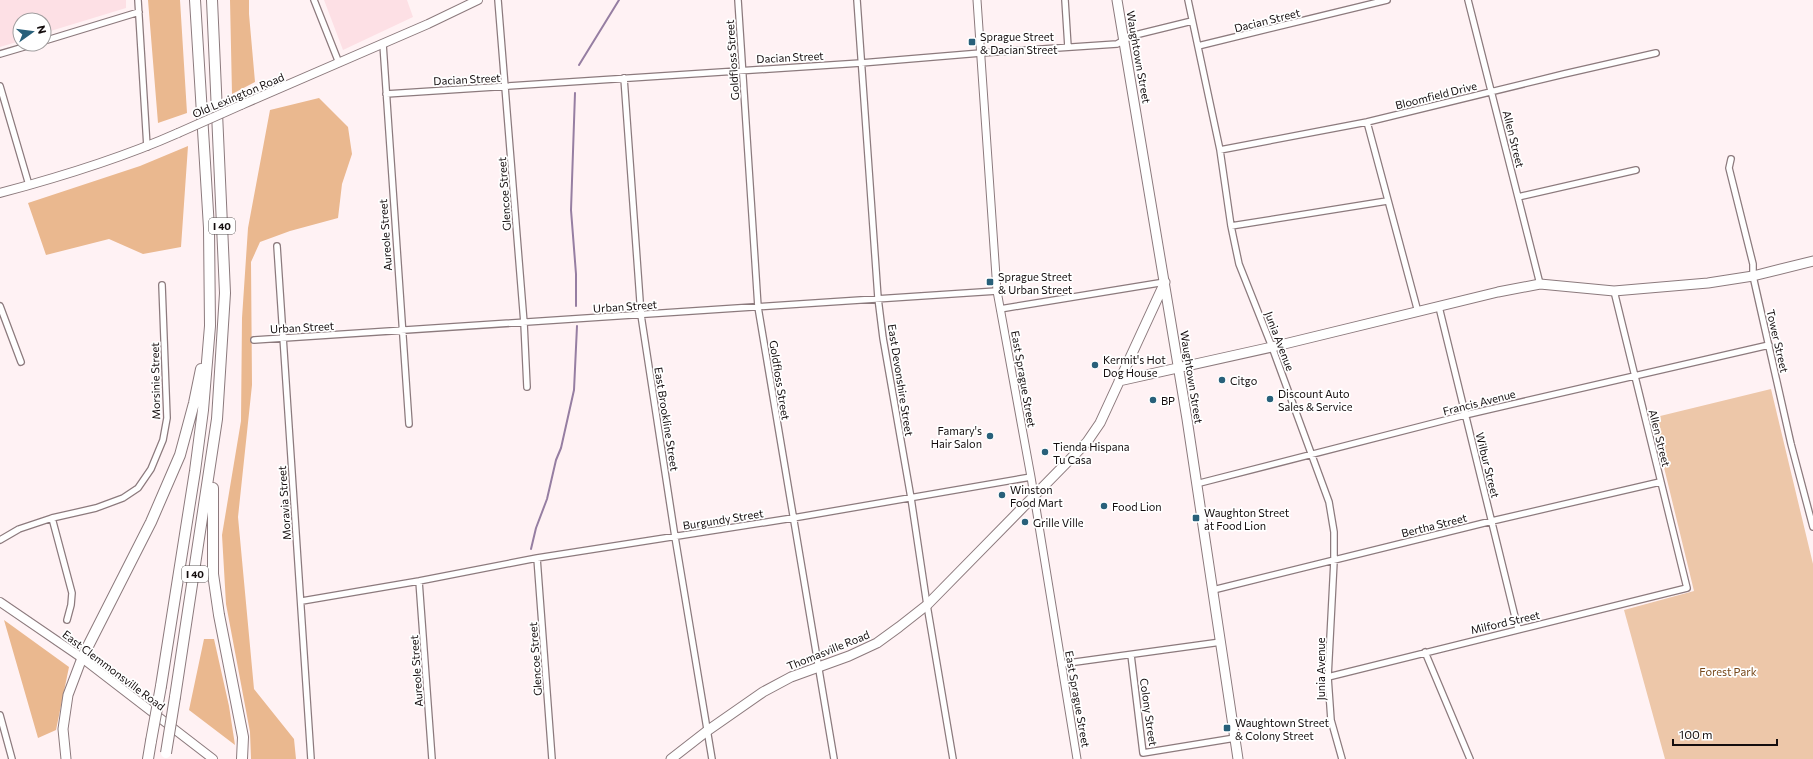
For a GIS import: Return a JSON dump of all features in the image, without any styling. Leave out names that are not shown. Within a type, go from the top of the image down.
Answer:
[{"type":"highway","name":"I 40","points":[[148,759],[195,471],[203,410],[210,326],[209,228],[195,0]]},
{"type":"highway","name":"I 40","points":[[166,756],[213,451],[217,419],[225,293],[212,0]]},
{"type":"highway","points":[[82,658],[151,522],[180,455],[194,403],[210,326]]},
{"type":"highway","points":[[213,451],[213,574],[219,615],[243,737],[242,759]]},
{"type":"main road","name":"Old Lexington Road","points":[[0,193],[147,147],[383,44],[478,0]]},
{"type":"main road","name":"Waughtown Street","points":[[1116,0],[1179,368],[1238,759]]},
{"type":"main road","points":[[1119,381],[1272,347],[1540,284],[1614,292],[1708,283],[1753,276],[1813,261]]},
{"type":"main road","name":"Thomasville Road","points":[[671,759],[707,731],[763,692],[791,677],[877,644],[927,605],[1088,442],[1100,423],[1165,282]]},
{"type":"main road","name":"East Clemmonsville Road","points":[[0,602],[82,658],[213,759]]},
{"type":"main road","points":[[66,759],[63,729],[68,695],[82,658]]},
{"type":"street","points":[[138,0],[147,147]]},
{"type":"street","points":[[314,0],[339,63]]},
{"type":"street","name":"Glencoe Street","points":[[498,0],[524,323],[527,387]]},
{"type":"street","name":"Goldfloss Street","points":[[738,0],[758,307],[834,759]]},
{"type":"street","name":"East Devonshire Street","points":[[857,0],[878,298],[883,338],[911,498],[927,605],[953,759]]},
{"type":"street","name":"East Sprague Street","points":[[977,0],[997,291],[1034,498],[1077,759]]},
{"type":"street","points":[[1065,0],[1068,47]]},
{"type":"street","name":"Junia Avenue","points":[[1188,0],[1220,150],[1231,226],[1239,264],[1272,347],[1329,502],[1334,532],[1334,561],[1328,677],[1331,720],[1342,759]]},
{"type":"street","name":"Dacian Street","points":[[1198,46],[1387,0]]},
{"type":"street","name":"Allen Street","points":[[1468,0],[1540,284]]},
{"type":"street","points":[[52,39],[139,12]]},
{"type":"street","name":"Dacian Street","points":[[386,94],[861,63],[1117,44],[1131,36],[1192,21]]},
{"type":"street","name":"Aureole Street","points":[[383,44],[409,424]]},
{"type":"street","points":[[0,54],[12,50]]},
{"type":"street","name":"Bloomfield Drive","points":[[1220,150],[1367,122],[1656,53]]},
{"type":"street","name":"East Brookline Street","points":[[624,78],[641,315],[675,537],[712,759]]},
{"type":"street","points":[[0,86],[29,185]]},
{"type":"street","points":[[1367,122],[1418,312]]},
{"type":"street","name":"Tower Street","points":[[1731,159],[1729,168],[1753,264],[1753,276],[1791,444],[1813,528]]},
{"type":"street","points":[[1518,197],[1636,170]]},
{"type":"street","points":[[1231,226],[1387,201]]},
{"type":"street","name":"Moravia Street","points":[[277,246],[282,339],[302,601],[311,759]]},
{"type":"street","points":[[1000,309],[1165,282]]},
{"type":"street","name":"Morsinie Street","points":[[0,540],[19,529],[52,518],[96,508],[123,498],[138,488],[151,469],[163,440],[167,418],[162,285]]},
{"type":"street","name":"Urban Street","points":[[254,340],[997,291]]},
{"type":"street","name":"Allen Street","points":[[1614,292],[1687,588]]},
{"type":"street","points":[[0,306],[21,362]]},
{"type":"street","name":"Wilbur Street","points":[[1438,307],[1518,629]]},
{"type":"street","name":"Francis Avenue","points":[[1196,484],[1465,415],[1769,345]]},
{"type":"street","name":"Burgundy Street","points":[[302,601],[419,581],[537,558],[793,518],[1030,477]]},
{"type":"street","name":"Bertha Street","points":[[1212,590],[1492,521],[1660,482]]},
{"type":"street","points":[[52,518],[72,593],[71,606],[67,620]]},
{"type":"street","name":"Glencoe Street","points":[[537,558],[552,759]]},
{"type":"street","name":"Aureole Street","points":[[419,581],[432,759]]},
{"type":"street","name":"Milford Street","points":[[1328,677],[1687,588]]},
{"type":"street","points":[[1061,664],[1221,642]]},
{"type":"street","points":[[1425,652],[1470,759]]},
{"type":"street","name":"Colony Street","points":[[1131,655],[1143,753],[1235,738]]},
{"type":"street","points":[[0,714],[12,759]]},
{"type":"shaded area","points":[[0,0],[126,0],[126,8],[52,31],[52,12],[12,12],[12,43],[0,47]]},
{"type":"shaded area","points":[[148,0],[180,0],[187,113],[158,123]]},
{"type":"shaded area","points":[[230,0],[249,0],[255,82],[232,94]]},
{"type":"shaded area","points":[[324,0],[407,0],[413,17],[343,50]]},
{"type":"shaded area","points":[[319,98],[348,127],[352,154],[342,184],[338,218],[290,231],[260,242],[251,262],[252,385],[238,517],[254,689],[294,739],[296,759],[251,759],[250,732],[226,604],[222,535],[241,421],[242,318],[248,228],[270,110]]},
{"type":"shaded area","points":[[188,146],[181,247],[143,254],[109,239],[46,255],[28,203],[140,166]]},
{"type":"shaded area","points":[[4,620],[69,667],[56,730],[38,738]]},
{"type":"shaded area","points":[[204,639],[214,639],[229,706],[235,745],[189,710]]},
{"type":"green space","name":"Forest Park","points":[[1771,389],[1813,564],[1813,759],[1665,759],[1624,610],[1694,591],[1652,418]]},
{"type":"waterway","points":[[579,65],[619,0]]},
{"type":"waterway","points":[[575,93],[571,210],[576,274],[576,306]]},
{"type":"waterway","points":[[531,549],[536,528],[547,499],[556,460],[561,448],[574,390],[577,326]]},
{"type":"place","name":"Sprague Street & Dacian Street","points":[[972,42]]},
{"type":"place","name":"Sprague Street & Urban Street","points":[[990,282]]},
{"type":"place","name":"Kermit's Hot Dog House","points":[[1095,365]]},
{"type":"place","name":"Citgo","points":[[1222,380]]},
{"type":"place","name":"Discount Auto Sales & Service","points":[[1270,399]]},
{"type":"place","name":"BP","points":[[1153,400]]},
{"type":"place","name":"Famary's Hair Salon","points":[[990,436]]},
{"type":"place","name":"Tienda Hispana Tu Casa","points":[[1045,452]]},
{"type":"place","name":"Winston Food Mart","points":[[1002,495]]},
{"type":"place","name":"Food Lion","points":[[1104,506]]},
{"type":"place","name":"Waughton Street at Food Lion","points":[[1196,518]]},
{"type":"place","name":"Grille Ville","points":[[1025,522]]},
{"type":"place","name":"Waughtown Street & Colony Street","points":[[1227,728]]}]
